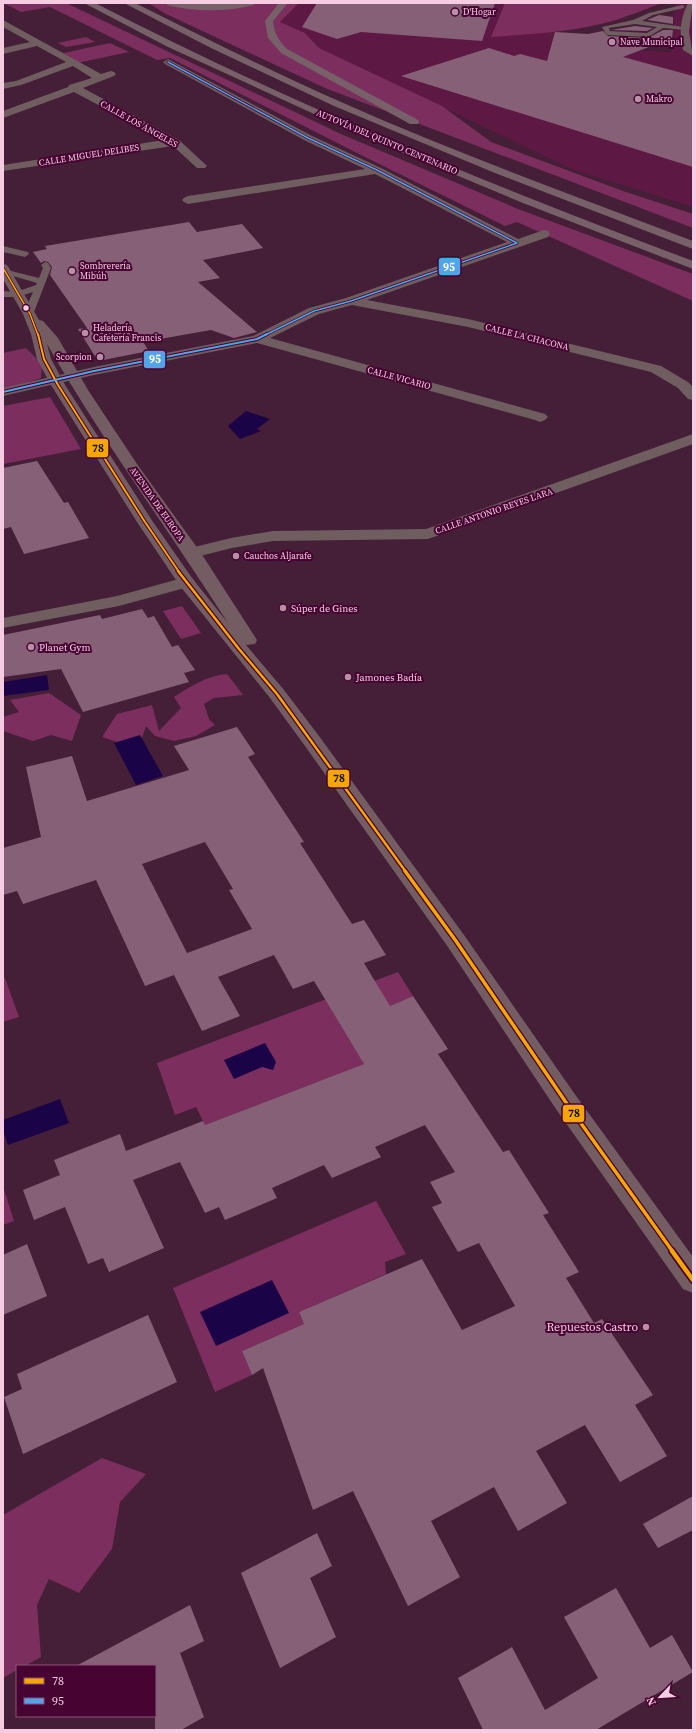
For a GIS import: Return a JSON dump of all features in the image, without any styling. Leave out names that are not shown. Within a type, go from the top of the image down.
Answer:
[{"type":"highway","name":"AUTOVÍA DEL QUINTO CENTENARIO","points":[[88,3],[334,120],[470,178],[693,265]]},
{"type":"highway","name":"AUTOVÍA DEL QUINTO CENTENARIO","points":[[128,3],[214,46],[338,104],[499,171],[693,245]]},
{"type":"highway","points":[[170,3],[204,6],[230,6],[251,3]]},
{"type":"highway","points":[[284,3],[269,21],[269,30],[273,40],[284,51],[425,128]]},
{"type":"highway","points":[[439,135],[476,152],[499,171]]},
{"type":"main road","name":"AVENIDA DE EUROPA","points":[[4,269],[30,315],[38,334],[44,358],[54,383],[145,522],[186,582],[238,649],[277,694],[456,941],[564,1101],[693,1280]]},
{"type":"main road","name":"AVENIDA DE EUROPA","points":[[30,315],[51,338],[77,373],[130,465],[192,553],[250,644],[277,694]]},
{"type":"main road","points":[[38,334],[49,346],[62,369],[77,373]]},
{"type":"main road","points":[[54,383],[69,386],[113,455],[130,465]]},
{"type":"main road","points":[[145,522],[163,530],[178,551],[192,553]]},
{"type":"street","points":[[692,3],[683,8],[687,31],[688,50],[693,53]]},
{"type":"street","points":[[3,23],[100,78]]},
{"type":"street","points":[[3,31],[13,29]]},
{"type":"street","points":[[3,51],[39,43]]},
{"type":"street","points":[[43,58],[56,53]]},
{"type":"street","points":[[168,62],[308,138],[377,170],[517,243]]},
{"type":"street","points":[[3,86],[73,63]]},
{"type":"street","points":[[3,115],[73,87],[111,74]]},
{"type":"street","name":"CALLE LOS ÁNGELES","points":[[73,87],[175,142],[201,166]]},
{"type":"street","name":"CALLE MIGUEL DELIBES","points":[[3,168],[175,142]]},
{"type":"street","points":[[188,200],[377,170]]},
{"type":"street","points":[[3,392],[54,383],[77,373],[257,339],[314,311],[351,301],[544,234]]},
{"type":"street","name":"CALLE LA CHACONA","points":[[351,301],[468,323],[656,369],[682,385],[693,396]]},
{"type":"street","name":"CALLE VICARIO","points":[[257,339],[540,417]]},
{"type":"street","name":"CALLE ANTONIO REYES LARA","points":[[192,553],[231,543],[273,536],[428,534],[693,439]]},
{"type":"street","points":[[3,623],[119,601],[186,582]]},
{"type":"lane","points":[[661,27],[648,35],[608,33],[604,27],[635,22],[651,14],[683,8]]},
{"type":"lane","points":[[635,22],[687,31]]},
{"type":"lane","points":[[3,249],[25,254]]},
{"type":"lane","points":[[30,315],[47,268],[45,265]]},
{"type":"lane","points":[[4,269],[41,283]]},
{"type":"lane","points":[[3,294],[7,296],[19,294],[41,283]]},
{"type":"shaded area","points":[[3,3],[66,3],[341,134],[518,209],[693,274],[693,301],[517,222],[505,226],[170,58],[157,60],[50,7],[21,12]]},
{"type":"shaded area","points":[[148,3],[299,3],[280,22],[305,33],[319,48],[442,106],[491,142],[623,191],[693,214],[693,228],[325,88],[166,14]]},
{"type":"shaded area","points":[[299,3],[505,3],[492,37],[555,32],[552,46],[671,52],[675,4],[693,4],[693,207],[574,170],[319,48],[305,33],[280,22]]},
{"type":"shaded area","points":[[505,3],[662,3],[616,20],[586,27],[554,32],[491,37]]},
{"type":"shaded area","points":[[86,37],[95,42],[66,47],[58,43]]},
{"type":"shaded area","points":[[110,43],[129,52],[77,63],[59,54]]},
{"type":"shaded area","points":[[26,348],[42,364],[41,378],[3,391],[3,353]]},
{"type":"shaded area","points":[[50,397],[81,449],[3,464],[3,406]]},
{"type":"shaded area","points":[[246,411],[270,419],[257,429],[261,431],[240,439],[228,426]]},
{"type":"shaded area","points":[[182,606],[201,633],[181,639],[163,611]]},
{"type":"shaded area","points":[[227,674],[243,695],[214,698],[204,704],[209,719],[215,725],[196,736],[174,741],[155,736],[146,726],[142,738],[117,742],[102,737],[117,714],[152,705],[159,731],[181,708],[174,697],[205,679]]},
{"type":"shaded area","points":[[47,675],[49,690],[3,696],[3,682]]},
{"type":"shaded area","points":[[49,693],[81,715],[72,741],[51,735],[33,741],[3,731],[3,717],[19,712],[10,700]]},
{"type":"shaded area","points":[[140,735],[163,776],[136,785],[114,743]]},
{"type":"shaded area","points":[[398,972],[413,996],[390,1006],[333,1012],[352,1044],[368,1038],[380,1058],[205,1125],[196,1107],[175,1115],[157,1063]]},
{"type":"shaded area","points":[[5,978],[19,1017],[3,1022],[3,979]]},
{"type":"shaded area","points":[[265,1043],[276,1062],[273,1070],[262,1067],[234,1079],[224,1060]]},
{"type":"shaded area","points":[[60,1099],[69,1123],[8,1145],[3,1130],[3,1120]]},
{"type":"shaded area","points":[[3,1186],[14,1221],[3,1225]]},
{"type":"shaded area","points":[[376,1201],[406,1254],[385,1262],[386,1274],[299,1312],[304,1324],[242,1351],[252,1375],[215,1392],[173,1288]]},
{"type":"shaded area","points":[[272,1280],[289,1313],[216,1346],[200,1312]]},
{"type":"shaded area","points":[[102,1458],[146,1474],[120,1502],[112,1549],[79,1593],[49,1579],[37,1605],[41,1657],[27,1665],[16,1665],[16,1671],[3,1678],[3,1515]]},
{"type":"building","points":[[317,3],[495,3],[482,41],[361,32],[337,39],[302,27]]},
{"type":"building","points":[[659,15],[673,17],[673,24],[647,20]]},
{"type":"building","points":[[635,26],[653,28],[647,31],[611,30]]},
{"type":"building","points":[[663,30],[673,30],[672,38],[623,57],[693,76],[693,167],[401,76],[489,48],[514,56],[520,54],[547,61],[555,32],[588,34],[603,31],[608,36],[648,38]]},
{"type":"building","points":[[189,222],[197,232],[242,224],[263,248],[203,260],[220,278],[198,282],[257,332],[234,338],[211,330],[143,342],[149,351],[98,361],[78,329],[87,328],[50,275],[52,267],[48,262],[44,261],[41,263],[33,252],[47,249],[45,246]]},
{"type":"building","points":[[37,461],[64,503],[68,502],[89,538],[24,554],[11,527],[3,529],[3,468]]},
{"type":"building","points":[[142,609],[148,618],[154,616],[172,647],[178,645],[195,670],[184,673],[189,682],[83,712],[61,669],[3,677],[3,635],[100,615],[102,619]]},
{"type":"building","points":[[237,727],[255,754],[248,757],[304,842],[300,843],[352,924],[364,920],[386,955],[364,963],[390,1006],[413,996],[448,1049],[438,1054],[503,1152],[509,1150],[549,1213],[543,1215],[579,1272],[566,1278],[594,1323],[602,1319],[653,1395],[635,1405],[667,1456],[620,1482],[585,1425],[536,1451],[567,1503],[518,1531],[494,1487],[431,1521],[460,1577],[408,1606],[353,1491],[313,1510],[263,1368],[252,1375],[242,1351],[304,1324],[299,1312],[422,1259],[462,1330],[515,1306],[479,1243],[458,1252],[432,1207],[442,1203],[430,1182],[455,1172],[425,1125],[375,1147],[381,1157],[332,1178],[324,1165],[272,1188],[277,1198],[225,1220],[219,1207],[205,1213],[180,1162],[133,1180],[164,1248],[109,1272],[103,1258],[88,1264],[65,1207],[34,1220],[23,1190],[60,1175],[54,1160],[120,1134],[126,1151],[203,1121],[205,1125],[364,1064],[314,981],[293,989],[274,955],[218,977],[240,1016],[202,1031],[174,975],[145,986],[96,880],[23,904],[17,891],[3,895],[3,848],[41,837],[26,767],[72,756],[87,801],[189,770],[174,746]],"holes":[[[205,842],[233,889],[229,890],[252,929],[187,953],[142,864]]]},
{"type":"building","points":[[27,1244],[47,1296],[3,1315],[3,1255]]},
{"type":"building","points":[[148,1315],[177,1382],[23,1454],[4,1397],[22,1389],[17,1374]]},
{"type":"building","points":[[693,1496],[693,1530],[658,1548],[643,1524]]},
{"type":"building","points":[[317,1533],[332,1566],[310,1578],[336,1637],[280,1668],[241,1573]]},
{"type":"building","points":[[616,1588],[650,1648],[672,1635],[693,1672],[596,1730],[483,1730],[458,1678],[512,1647],[545,1710],[598,1678],[564,1617]]},
{"type":"building","points":[[190,1605],[204,1641],[180,1653],[204,1717],[181,1730],[155,1730],[156,1665],[78,1665]]},
{"type":"transit line","name":"95","points":[[3,392],[94,371],[257,339],[314,311],[351,301],[517,243],[377,170],[308,138],[168,62]]},
{"type":"transit line","name":"78","points":[[3,268],[30,314],[38,334],[44,359],[58,385],[145,522],[186,582],[277,694],[312,741],[456,941],[565,1101],[693,1280]]},
{"type":"place","name":"D'Hogar","points":[[455,12]]},
{"type":"place","name":"Nave Municipal","points":[[612,42]]},
{"type":"place","name":"Makro","points":[[638,99]]},
{"type":"place","name":"Sombrerería Mibúh","points":[[72,271]]},
{"type":"place","name":"Heladería Cafetería Francis","points":[[85,333]]},
{"type":"place","name":"Scorpion","points":[[100,357]]},
{"type":"place","name":"Cauchos Aljarafe","points":[[236,556]]},
{"type":"place","name":"Súper de Gines","points":[[283,608]]},
{"type":"place","name":"Planet Gym","points":[[31,647]]},
{"type":"place","name":"Jamones Badía","points":[[348,677]]},
{"type":"place","name":"Repuestos Castro","points":[[646,1327]]}]
